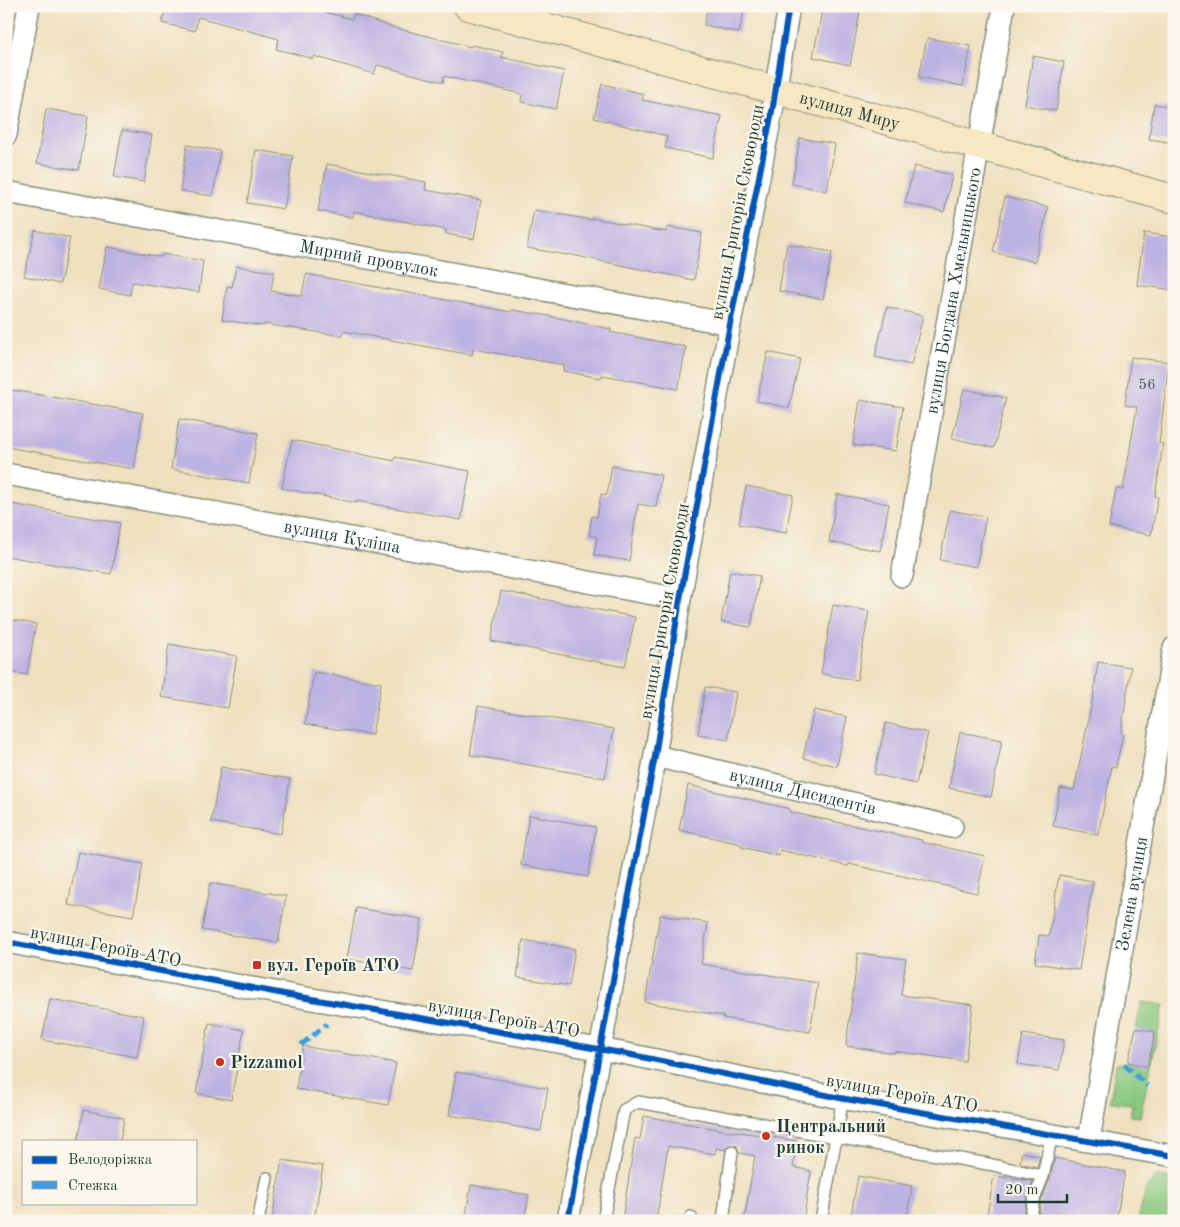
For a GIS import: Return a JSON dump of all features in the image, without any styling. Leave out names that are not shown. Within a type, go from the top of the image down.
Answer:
[{"type":"street","points":[[6,135],[29,6]]},
{"type":"street","name":"вулиця Миру","points":[[468,6],[1174,199]]},
{"type":"street","name":"вулиця Григорія Сковороди","points":[[568,1221],[655,756],[680,599],[790,6]]},
{"type":"street","name":"вулиця Богдана Хмельницького","points":[[902,576],[1004,6]]},
{"type":"street","name":"Мирний провулок","points":[[6,192],[730,324]]},
{"type":"street","name":"вулиця Куліша","points":[[6,474],[680,599]]},
{"type":"street","name":"Зелена вулиця","points":[[1089,1140],[1174,648]]},
{"type":"street","name":"вулиця Дисидентів","points":[[655,756],[952,827]]},
{"type":"street","name":"вулиця Героїв АТО","points":[[6,942],[295,996],[601,1050],[844,1098],[1174,1156]]},
{"type":"lane","points":[[822,1221],[844,1098]]},
{"type":"lane","points":[[603,1221],[624,1110],[638,1102],[988,1164],[1043,1176]]},
{"type":"lane","points":[[1030,1221],[1034,1199],[1043,1176],[1052,1134]]},
{"type":"lane","points":[[723,1221],[732,1152]]},
{"type":"lane","points":[[258,1221],[267,1178]]},
{"type":"green space","points":[[1142,1002],[1164,1005],[1140,1117],[1130,1116],[1132,1104],[1110,1102],[1116,1064],[1128,1062],[1148,1066],[1155,1032],[1136,1028]]},
{"type":"green space","points":[[1157,1176],[1174,1180],[1174,1221],[1138,1221],[1146,1188]]},
{"type":"building","points":[[166,6],[301,6],[352,19],[354,14],[388,26],[471,47],[472,45],[503,52],[501,57],[564,71],[556,109],[521,102],[522,94],[444,76],[443,82],[377,65],[374,74],[314,56],[314,59],[276,49],[279,39],[198,17],[195,31],[162,23]]},
{"type":"building","points":[[708,6],[745,6],[739,33],[704,25]]},
{"type":"building","points":[[823,6],[860,12],[850,65],[813,57]]},
{"type":"building","points":[[927,38],[971,46],[963,86],[919,77]]},
{"type":"building","points":[[1033,56],[1064,62],[1056,111],[1025,105]]},
{"type":"building","points":[[602,84],[644,94],[642,100],[722,116],[713,158],[665,148],[667,136],[594,118]]},
{"type":"building","points":[[1154,104],[1174,107],[1174,143],[1149,139]]},
{"type":"building","points":[[46,109],[88,116],[79,170],[37,163]]},
{"type":"building","points":[[122,130],[152,135],[144,182],[114,177]]},
{"type":"building","points":[[800,138],[835,144],[827,191],[792,184]]},
{"type":"building","points":[[187,145],[220,151],[213,196],[180,191]]},
{"type":"building","points":[[256,150],[293,156],[284,209],[247,203]]},
{"type":"building","points":[[327,164],[426,182],[425,190],[481,200],[474,239],[446,234],[446,230],[354,211],[353,217],[318,211]]},
{"type":"building","points":[[914,166],[952,175],[944,212],[905,203]]},
{"type":"building","points":[[1005,197],[1048,207],[1035,262],[993,252]]},
{"type":"building","points":[[534,210],[592,220],[592,218],[666,232],[667,227],[702,233],[694,280],[567,254],[527,248]]},
{"type":"building","points":[[35,230],[70,238],[60,284],[24,276]]},
{"type":"building","points":[[1144,233],[1174,237],[1174,290],[1137,285]]},
{"type":"building","points":[[787,244],[832,252],[823,299],[779,291]]},
{"type":"building","points":[[107,247],[162,257],[162,254],[203,261],[199,292],[132,282],[130,295],[99,289]]},
{"type":"building","points":[[236,266],[274,272],[271,291],[302,296],[306,274],[511,312],[512,310],[549,316],[611,329],[610,332],[686,347],[678,389],[602,375],[601,378],[563,371],[564,365],[473,349],[472,355],[343,331],[342,336],[264,324],[264,326],[222,320],[227,286],[232,287]]},
{"type":"building","points":[[887,307],[923,316],[911,365],[875,357]]},
{"type":"building","points":[[768,352],[800,359],[789,408],[757,401]]},
{"type":"building","points":[[1131,357],[1169,362],[1159,443],[1163,444],[1155,496],[1158,497],[1151,535],[1109,527],[1116,489],[1123,490],[1137,407],[1125,405]]},
{"type":"building","points":[[6,389],[143,413],[134,469],[6,447]]},
{"type":"building","points":[[964,389],[1006,398],[994,448],[952,438]]},
{"type":"building","points":[[860,400],[903,407],[896,451],[853,445]]},
{"type":"building","points":[[179,419],[258,433],[249,483],[171,469]]},
{"type":"building","points":[[292,440],[394,461],[395,457],[470,471],[461,520],[357,501],[357,503],[282,488]]},
{"type":"building","points":[[612,466],[661,475],[656,507],[638,504],[629,561],[594,555],[597,537],[589,535],[592,516],[597,517],[601,494],[607,495]]},
{"type":"building","points":[[746,486],[793,495],[786,533],[739,524]]},
{"type":"building","points":[[837,494],[889,504],[880,551],[829,542]]},
{"type":"building","points":[[6,503],[120,523],[111,574],[6,556]]},
{"type":"building","points":[[950,510],[986,517],[976,567],[940,560]]},
{"type":"building","points":[[730,571],[760,576],[751,627],[721,622]]},
{"type":"building","points":[[501,591],[635,617],[625,667],[491,641]]},
{"type":"building","points":[[833,605],[869,611],[857,680],[821,674]]},
{"type":"building","points":[[6,619],[36,624],[27,675],[6,671]]},
{"type":"building","points":[[169,644],[237,656],[228,708],[161,697]]},
{"type":"building","points":[[1098,662],[1131,667],[1121,733],[1123,734],[1116,767],[1112,766],[1098,835],[1053,826],[1060,788],[1074,790],[1093,698]]},
{"type":"building","points":[[314,672],[381,683],[372,735],[305,724]]},
{"type":"building","points":[[705,687],[736,692],[728,740],[698,735]]},
{"type":"building","points":[[478,706],[614,729],[605,778],[470,755]]},
{"type":"building","points":[[814,710],[847,717],[837,766],[803,758]]},
{"type":"building","points":[[886,723],[928,733],[916,784],[874,774]]},
{"type":"building","points":[[960,732],[1002,740],[991,797],[949,788]]},
{"type":"building","points":[[221,767],[290,779],[281,834],[211,822]]},
{"type":"building","points":[[688,785],[790,809],[789,812],[922,840],[921,842],[985,856],[977,893],[780,850],[779,856],[741,847],[741,844],[679,830]]},
{"type":"building","points":[[529,815],[596,827],[588,877],[521,865]]},
{"type":"building","points":[[78,852],[143,864],[133,916],[68,905]]},
{"type":"building","points":[[1059,875],[1093,881],[1079,970],[1035,963],[1039,935],[1049,936]]},
{"type":"building","points":[[210,883],[286,896],[278,943],[202,930]]},
{"type":"building","points":[[356,908],[422,919],[413,971],[347,959]]},
{"type":"building","points":[[660,915],[708,923],[701,964],[818,983],[810,1032],[723,1018],[723,1016],[645,1002]]},
{"type":"building","points":[[523,940],[575,949],[569,986],[517,977]]},
{"type":"building","points":[[858,953],[906,959],[901,995],[973,1005],[965,1061],[846,1046]]},
{"type":"building","points":[[50,999],[144,1016],[137,1057],[42,1040]]},
{"type":"building","name":"Pizzamol","points":[[209,1023],[244,1030],[231,1100],[196,1093]]},
{"type":"building","points":[[1136,1028],[1155,1032],[1148,1067],[1128,1062]]},
{"type":"building","points":[[1023,1034],[1064,1040],[1059,1070],[1018,1064]]},
{"type":"building","points":[[303,1046],[396,1063],[388,1105],[296,1089]]},
{"type":"building","points":[[456,1072],[548,1088],[541,1131],[449,1115]]},
{"type":"building","points":[[84,1110],[124,1118],[120,1140],[78,1140]]},
{"type":"building","points":[[644,1116],[797,1141],[793,1167],[811,1171],[803,1221],[744,1221],[755,1156],[739,1153],[737,1146],[729,1145],[725,1150],[716,1148],[715,1154],[668,1146],[656,1221],[622,1221],[635,1138],[640,1139]]},
{"type":"building","points":[[1022,1152],[1040,1156],[1037,1167],[1020,1163]]},
{"type":"building","points":[[1055,1158],[1125,1172],[1116,1221],[1038,1221],[1041,1201],[1050,1179]]},
{"type":"building","points":[[282,1160],[323,1166],[314,1221],[272,1221]]},
{"type":"building","points":[[858,1176],[912,1186],[906,1221],[850,1221]]},
{"type":"building","points":[[994,1176],[1033,1181],[1027,1197],[1023,1221],[986,1221]]},
{"type":"building","points":[[471,1185],[529,1195],[524,1221],[465,1221]]},
{"type":"marked path","points":[[301,1045],[327,1024]]},
{"type":"marked path","points":[[1124,1064],[1147,1086]]},
{"type":"cycle path","points":[[568,1221],[655,756],[680,599],[730,324],[773,106],[789,6]]},
{"type":"cycle path","points":[[6,942],[295,996],[627,1054],[840,1098],[1174,1156]]},
{"type":"place","name":"вул. Героїв АТО","points":[[257,965]]},
{"type":"place","name":"Pizzamol","points":[[220,1062]]},
{"type":"place","name":"Центральний ринок","points":[[766,1136]]}]
